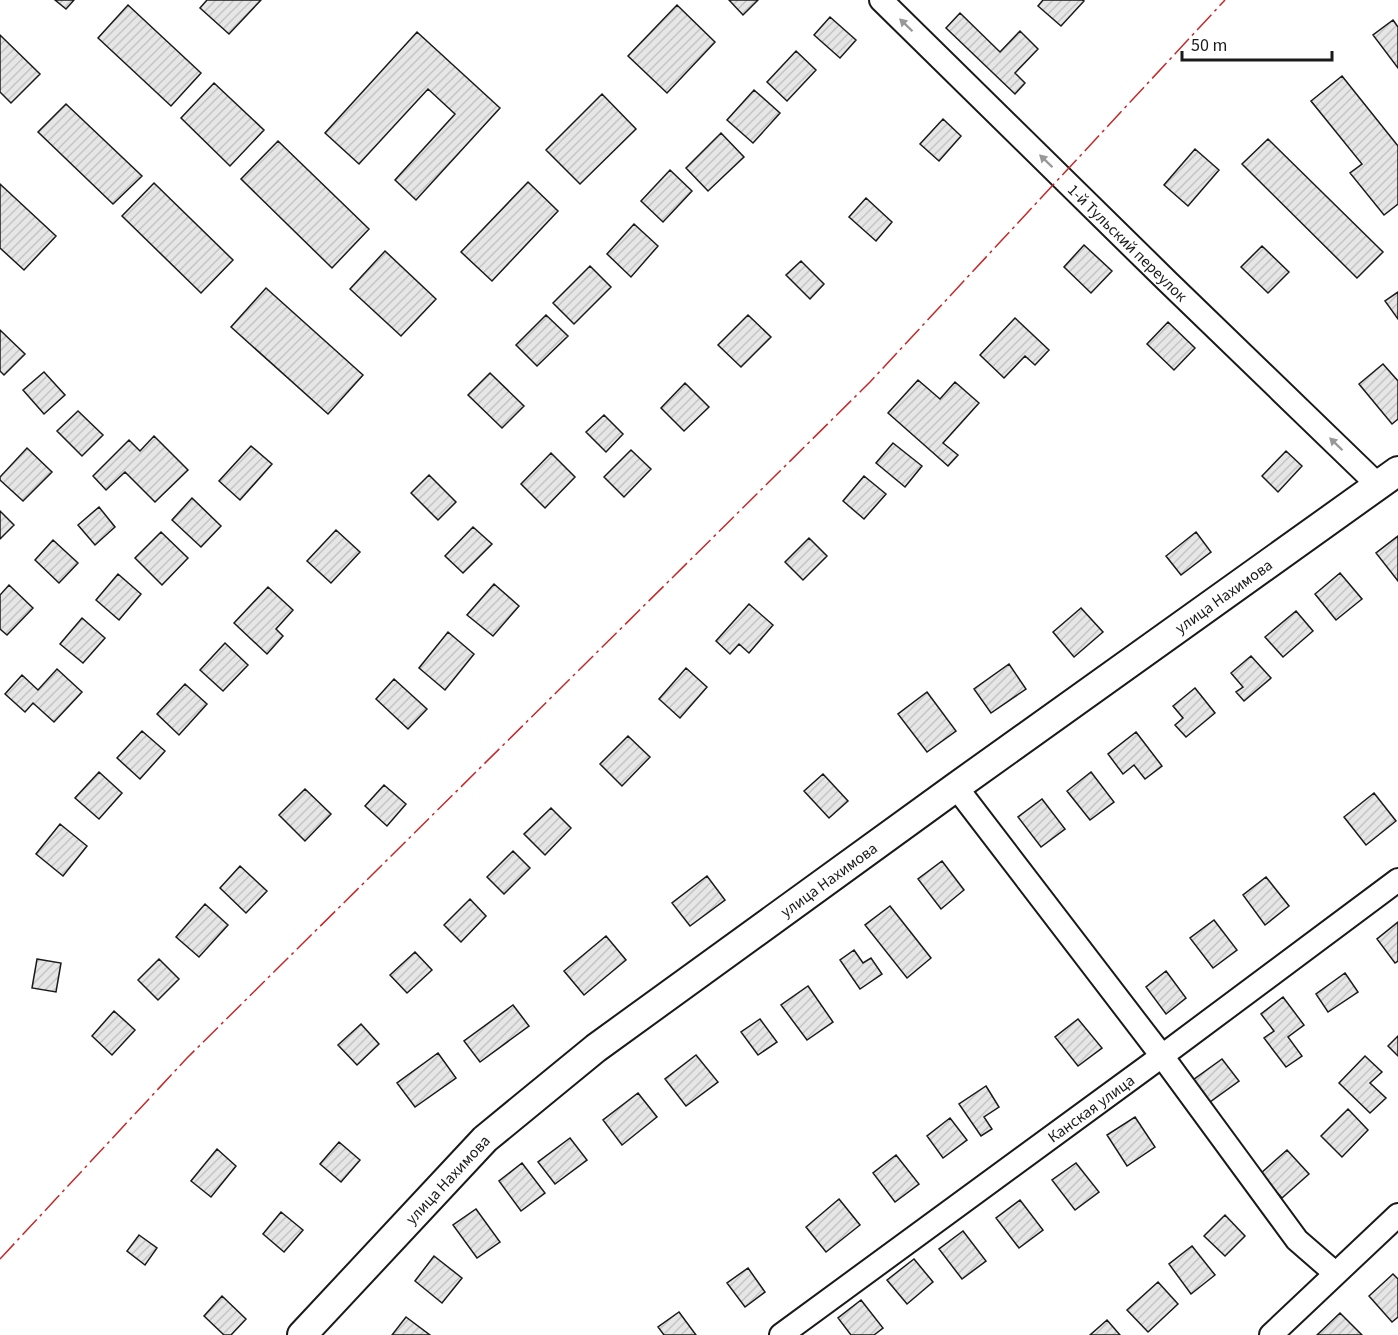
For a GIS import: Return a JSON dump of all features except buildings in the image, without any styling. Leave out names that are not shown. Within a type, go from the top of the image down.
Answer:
[{"type":"main road","name":"улица Нахимова","points":[[302,1335],[485,1139],[596,1048],[1388,478]]},
{"type":"street","name":"1-й Тульский переулок","points":[[880,0],[1167,282],[1388,478]]},
{"type":"street","points":[[956,787],[1162,1056],[1297,1240],[1335,1273]]},
{"type":"street","name":"Канская улица","points":[[781,1335],[1398,880]]},
{"type":"street","points":[[1270,1335],[1398,1215]]},
{"type":"power","points":[[0,1259],[187,1058],[870,382],[1225,0]]}]
